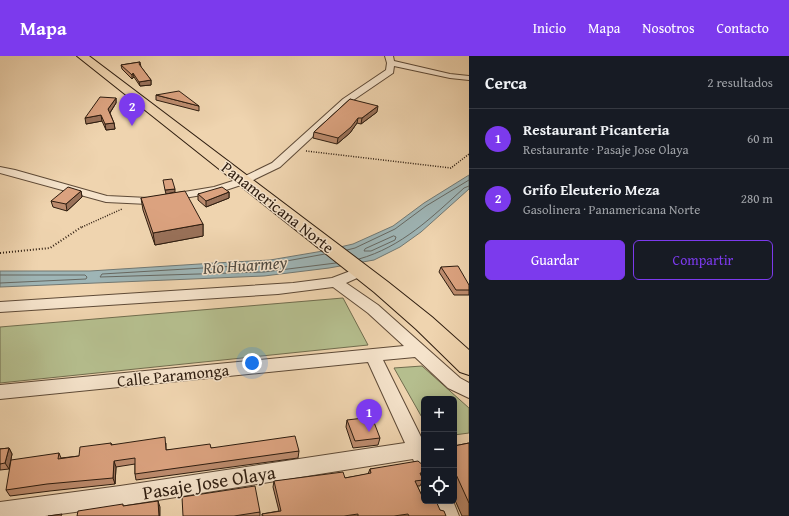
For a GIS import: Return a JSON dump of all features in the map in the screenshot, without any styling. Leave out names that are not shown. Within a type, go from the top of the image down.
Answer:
[{"type":"highway","name":"Panamericana Norte","points":[[82,56],[361,271],[418,318],[469,365]]},
{"type":"street","points":[[0,170],[106,199],[148,201],[216,190],[243,181],[276,165],[346,101],[390,71],[390,60],[450,76],[469,78]]},
{"type":"street","points":[[0,307],[66,304],[305,286],[335,282],[361,271]]},
{"type":"street","points":[[335,282],[373,309],[417,351],[454,383],[469,391]]},
{"type":"street","name":"Calle Paramonga","points":[[0,392],[417,351]]},
{"type":"street","points":[[372,356],[421,456]]},
{"type":"street","name":"Pasaje Jose Olaya","points":[[0,512],[421,456]]},
{"type":"street","points":[[443,504],[449,516]]},
{"type":"path","points":[[292,151],[351,155],[451,168],[469,154]]},
{"type":"path","points":[[0,253],[50,248],[86,224],[148,201]]},
{"type":"green space","points":[[343,298],[368,345],[0,383],[0,327]]},
{"type":"green space","points":[[422,366],[456,396],[421,396],[421,416],[394,368]]},
{"type":"green space","points":[[457,397],[469,408],[469,433],[457,435]]},
{"type":"water","name":"Río Huarmey","points":[[469,175],[469,189],[421,232],[400,247],[374,260],[329,268],[264,276],[0,287],[0,271],[90,271],[270,260],[353,244],[393,226],[424,203]]},
{"type":"building","points":[[140,62],[139,64],[151,80],[139,82],[133,73],[132,75],[121,65]]},
{"type":"building","points":[[179,91],[199,106],[156,95]]},
{"type":"building","points":[[100,97],[116,98],[108,109],[114,123],[105,124],[101,115],[85,118]]},
{"type":"building","points":[[350,99],[378,106],[362,118],[358,118],[351,127],[338,138],[314,132]]},
{"type":"building","points":[[172,179],[175,189],[165,190],[163,180]]},
{"type":"building","points":[[68,187],[81,191],[66,204],[51,201]]},
{"type":"building","points":[[222,187],[229,192],[206,201],[198,194]]},
{"type":"building","points":[[185,191],[203,224],[153,233],[141,198]]},
{"type":"building","points":[[458,266],[469,285],[469,290],[456,290],[441,267]]},
{"type":"building","points":[[372,417],[380,438],[355,441],[347,420]]},
{"type":"building","points":[[295,436],[299,451],[135,474],[135,458],[114,461],[113,478],[47,484],[6,490],[11,460],[59,453],[58,459],[79,456],[80,447],[111,443],[111,445],[165,437],[166,450],[210,444],[211,448]]},
{"type":"building","points":[[469,443],[469,503],[457,477],[457,445]]},
{"type":"building","points":[[9,448],[5,463],[0,464],[0,449]]},
{"type":"building","points":[[418,461],[421,464],[421,480],[415,481],[421,494],[421,504],[437,504],[440,510],[444,511],[446,516],[409,516],[408,514],[394,516],[358,516],[358,514],[344,516],[263,516],[262,514],[281,511],[274,481],[343,472],[345,478],[371,473],[370,469]]},
{"type":"building","points":[[255,486],[260,512],[234,516],[183,516],[182,497]]},
{"type":"building","points":[[158,501],[159,516],[77,516],[78,511],[123,504],[123,506]]},
{"type":"building","points":[[62,514],[61,516],[48,516]]},
{"type":"place","name":"Grifo Eleuterio Meza","points":[[132,126]]},
{"type":"place","name":"Restaurant Picanteria","points":[[369,432]]}]
